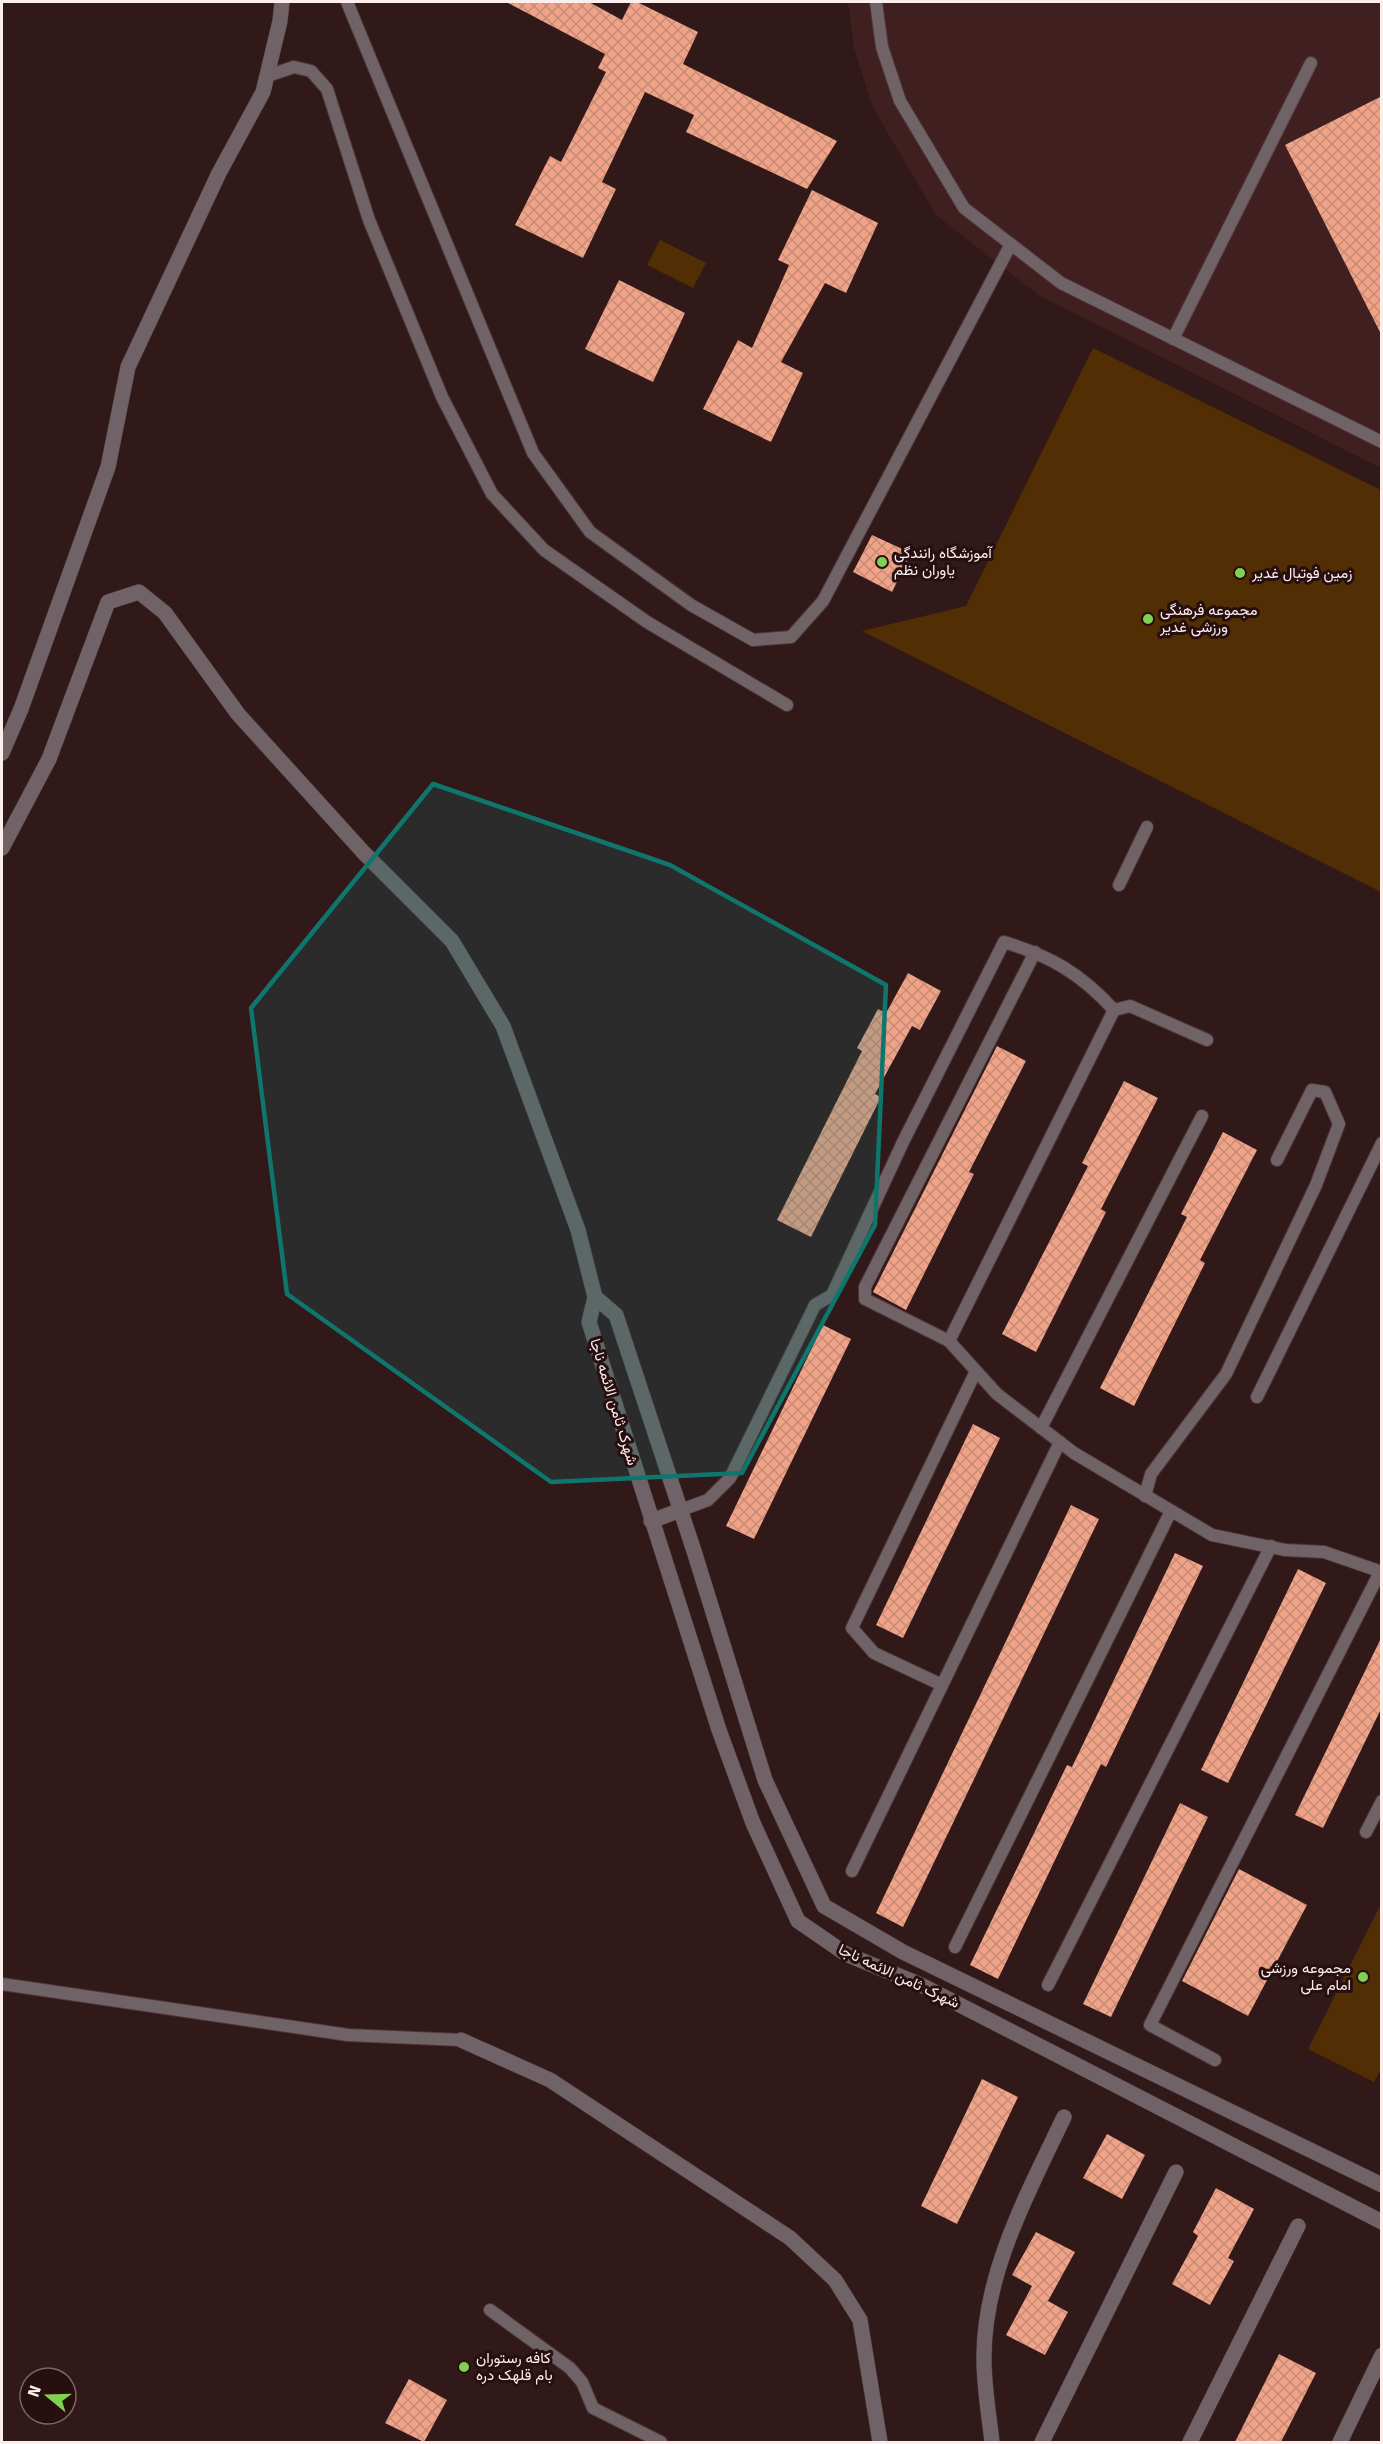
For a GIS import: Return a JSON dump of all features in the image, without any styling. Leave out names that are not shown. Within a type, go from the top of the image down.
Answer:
[{"type":"street","points":[[2,753],[21,709],[108,467],[128,367],[219,173],[263,92],[280,21],[282,2]]},
{"type":"street","points":[[2,848],[49,759],[108,602],[139,592],[165,613],[238,714],[364,853],[452,941],[503,1026],[578,1230],[596,1297]]},
{"type":"street","name":"شهرک ثامن الائمه ناجا","points":[[1382,2185],[918,1959],[824,1906],[765,1780],[681,1510],[616,1315],[596,1297],[589,1322],[651,1521],[719,1730],[747,1806],[798,1921],[846,1954],[909,1980],[1382,2222]]},
{"type":"street","points":[[651,1521],[681,1510]]},
{"type":"street","points":[[747,1806],[773,1797]]},
{"type":"street","points":[[909,1980],[918,1959]]},
{"type":"street","points":[[461,2040],[550,2080],[790,2238],[835,2280],[860,2320],[880,2442]]},
{"type":"street","points":[[1170,2113],[1184,2089]]},
{"type":"street","points":[[992,2442],[984,2359],[990,2306],[1011,2231],[1064,2117]]},
{"type":"street","points":[[1042,2442],[1176,2172]]},
{"type":"street","points":[[1190,2442],[1298,2226]]},
{"type":"street","points":[[1340,2442],[1382,2355]]},
{"type":"lane","points":[[347,2],[533,453],[590,532],[691,605],[753,640],[791,637],[824,601],[1011,244]]},
{"type":"lane","points":[[876,2],[882,47],[900,101],[964,207],[1061,283],[1382,442]]},
{"type":"lane","points":[[1173,339],[1311,63]]},
{"type":"lane","points":[[267,76],[294,67],[311,71],[327,89],[374,231],[442,397],[492,494],[544,550],[647,622],[787,705]]},
{"type":"lane","points":[[1119,885],[1147,827]]},
{"type":"lane","points":[[681,1510],[708,1500],[730,1478],[816,1305],[832,1295],[903,1142],[1004,942],[1061,963],[1092,985],[1114,1010]]},
{"type":"lane","points":[[1035,952],[865,1287],[866,1299],[949,1341],[997,1394],[1060,1442],[1145,1496],[1212,1534],[1271,1546],[1324,1552],[1381,1572],[1150,2025],[1215,2060]]},
{"type":"lane","points":[[949,1341],[1114,1010],[1130,1006],[1206,1040]]},
{"type":"lane","points":[[1145,1496],[1151,1474],[1226,1374],[1316,1185],[1340,1124],[1325,1092],[1312,1090],[1278,1160]]},
{"type":"lane","points":[[1041,1428],[1202,1116]]},
{"type":"lane","points":[[1257,1397],[1382,1143]]},
{"type":"lane","points":[[942,1685],[874,1653],[852,1628],[976,1371]]},
{"type":"lane","points":[[852,1871],[1060,1442]]},
{"type":"lane","points":[[955,1947],[1171,1511]]},
{"type":"lane","points":[[1048,1985],[1271,1546]]},
{"type":"lane","points":[[1366,1832],[1382,1801]]},
{"type":"lane","points":[[2,1984],[348,2035],[461,2040]]},
{"type":"lane","points":[[490,2310],[570,2368],[582,2382],[593,2408],[661,2442]]},
{"type":"highlighted area","points":[[433,784],[670,865],[886,985],[875,1225],[742,1473],[551,1482],[287,1294],[251,1008]]},
{"type":"shaded area","points":[[848,2],[1381,2],[1381,468],[1038,295],[936,215],[872,106],[854,48]]},
{"type":"shaded area","points":[[660,240],[706,263],[693,288],[647,265]]},
{"type":"shaded area","name":"مجموعه فرهنگی ورزشی غدیر","points":[[1093,348],[1381,490],[1381,892],[862,631],[966,606]]},
{"type":"shaded area","name":"مجموعه ورزشی امام علی","points":[[1381,1904],[1382,2068],[1374,2082],[1308,2049]]},
{"type":"building","points":[[506,2],[589,2],[622,20],[631,2],[637,2],[698,32],[683,64],[837,141],[807,189],[686,132],[694,115],[645,92],[602,182],[616,189],[583,258],[515,225],[550,156],[561,162],[606,72],[598,68],[605,54]]},
{"type":"building","points":[[1382,96],[1382,336],[1285,145]]},
{"type":"building","points":[[812,190],[878,223],[846,293],[825,283],[781,362],[803,373],[771,442],[703,409],[738,340],[752,348],[789,265],[778,260]]},
{"type":"building","points":[[619,280],[685,313],[653,382],[585,349]]},
{"type":"building","name":"آموزشگاه رانندگی یاوران نظم","points":[[872,535],[911,553],[892,592],[853,572]]},
{"type":"building","points":[[908,973],[941,991],[920,1030],[912,1026],[875,1094],[881,1097],[811,1237],[777,1220],[862,1051],[857,1048],[878,1009],[886,1013]]},
{"type":"building","points":[[997,1046],[1026,1061],[969,1172],[974,1174],[906,1310],[873,1292]]},
{"type":"building","points":[[1124,1081],[1158,1098],[1101,1209],[1106,1212],[1036,1352],[1002,1334],[1088,1166],[1082,1163]]},
{"type":"building","points":[[1223,1132],[1257,1150],[1200,1260],[1205,1263],[1134,1406],[1100,1388],[1187,1217],[1181,1214]]},
{"type":"building","points":[[823,1325],[851,1339],[754,1539],[726,1526]]},
{"type":"building","points":[[973,1424],[1000,1438],[903,1638],[876,1625]]},
{"type":"building","points":[[1071,1505],[1099,1519],[903,1927],[876,1913]]},
{"type":"building","points":[[1175,1553],[1203,1566],[1106,1767],[1101,1764],[998,1979],[970,1965],[1067,1765],[1072,1767]]},
{"type":"building","points":[[1298,1569],[1326,1583],[1228,1783],[1201,1770]]},
{"type":"building","points":[[1382,1636],[1382,1707],[1323,1828],[1295,1815]]},
{"type":"building","points":[[1180,1803],[1208,1817],[1111,2017],[1083,2004]]},
{"type":"building","points":[[1239,1869],[1307,1905],[1248,2016],[1182,1981]]},
{"type":"building","points":[[982,2079],[1018,2097],[957,2224],[921,2206]]},
{"type":"building","points":[[1107,2134],[1145,2155],[1122,2199],[1083,2178]]},
{"type":"building","points":[[1216,2188],[1254,2209],[1228,2258],[1234,2261],[1210,2305],[1172,2284],[1198,2236],[1193,2232]]},
{"type":"building","points":[[1036,2232],[1075,2252],[1048,2301],[1068,2312],[1045,2355],[1006,2335],[1032,2286],[1012,2275]]},
{"type":"building","points":[[1279,2354],[1316,2373],[1281,2442],[1235,2442]]},
{"type":"building","points":[[409,2379],[447,2400],[424,2442],[385,2423]]},
{"type":"place","name":"آموزشگاه رانندگی یاوران نظم","points":[[882,562]]},
{"type":"place","name":"زمین فوتبال غدیر","points":[[1240,573]]},
{"type":"place","name":"مجموعه فرهنگی ورزشی غدیر","points":[[1148,619]]},
{"type":"place","name":"مجموعه ورزشی امام علی","points":[[1363,1977]]},
{"type":"place","name":"کافه رستوران بام قلهک دره","points":[[464,2367]]}]
